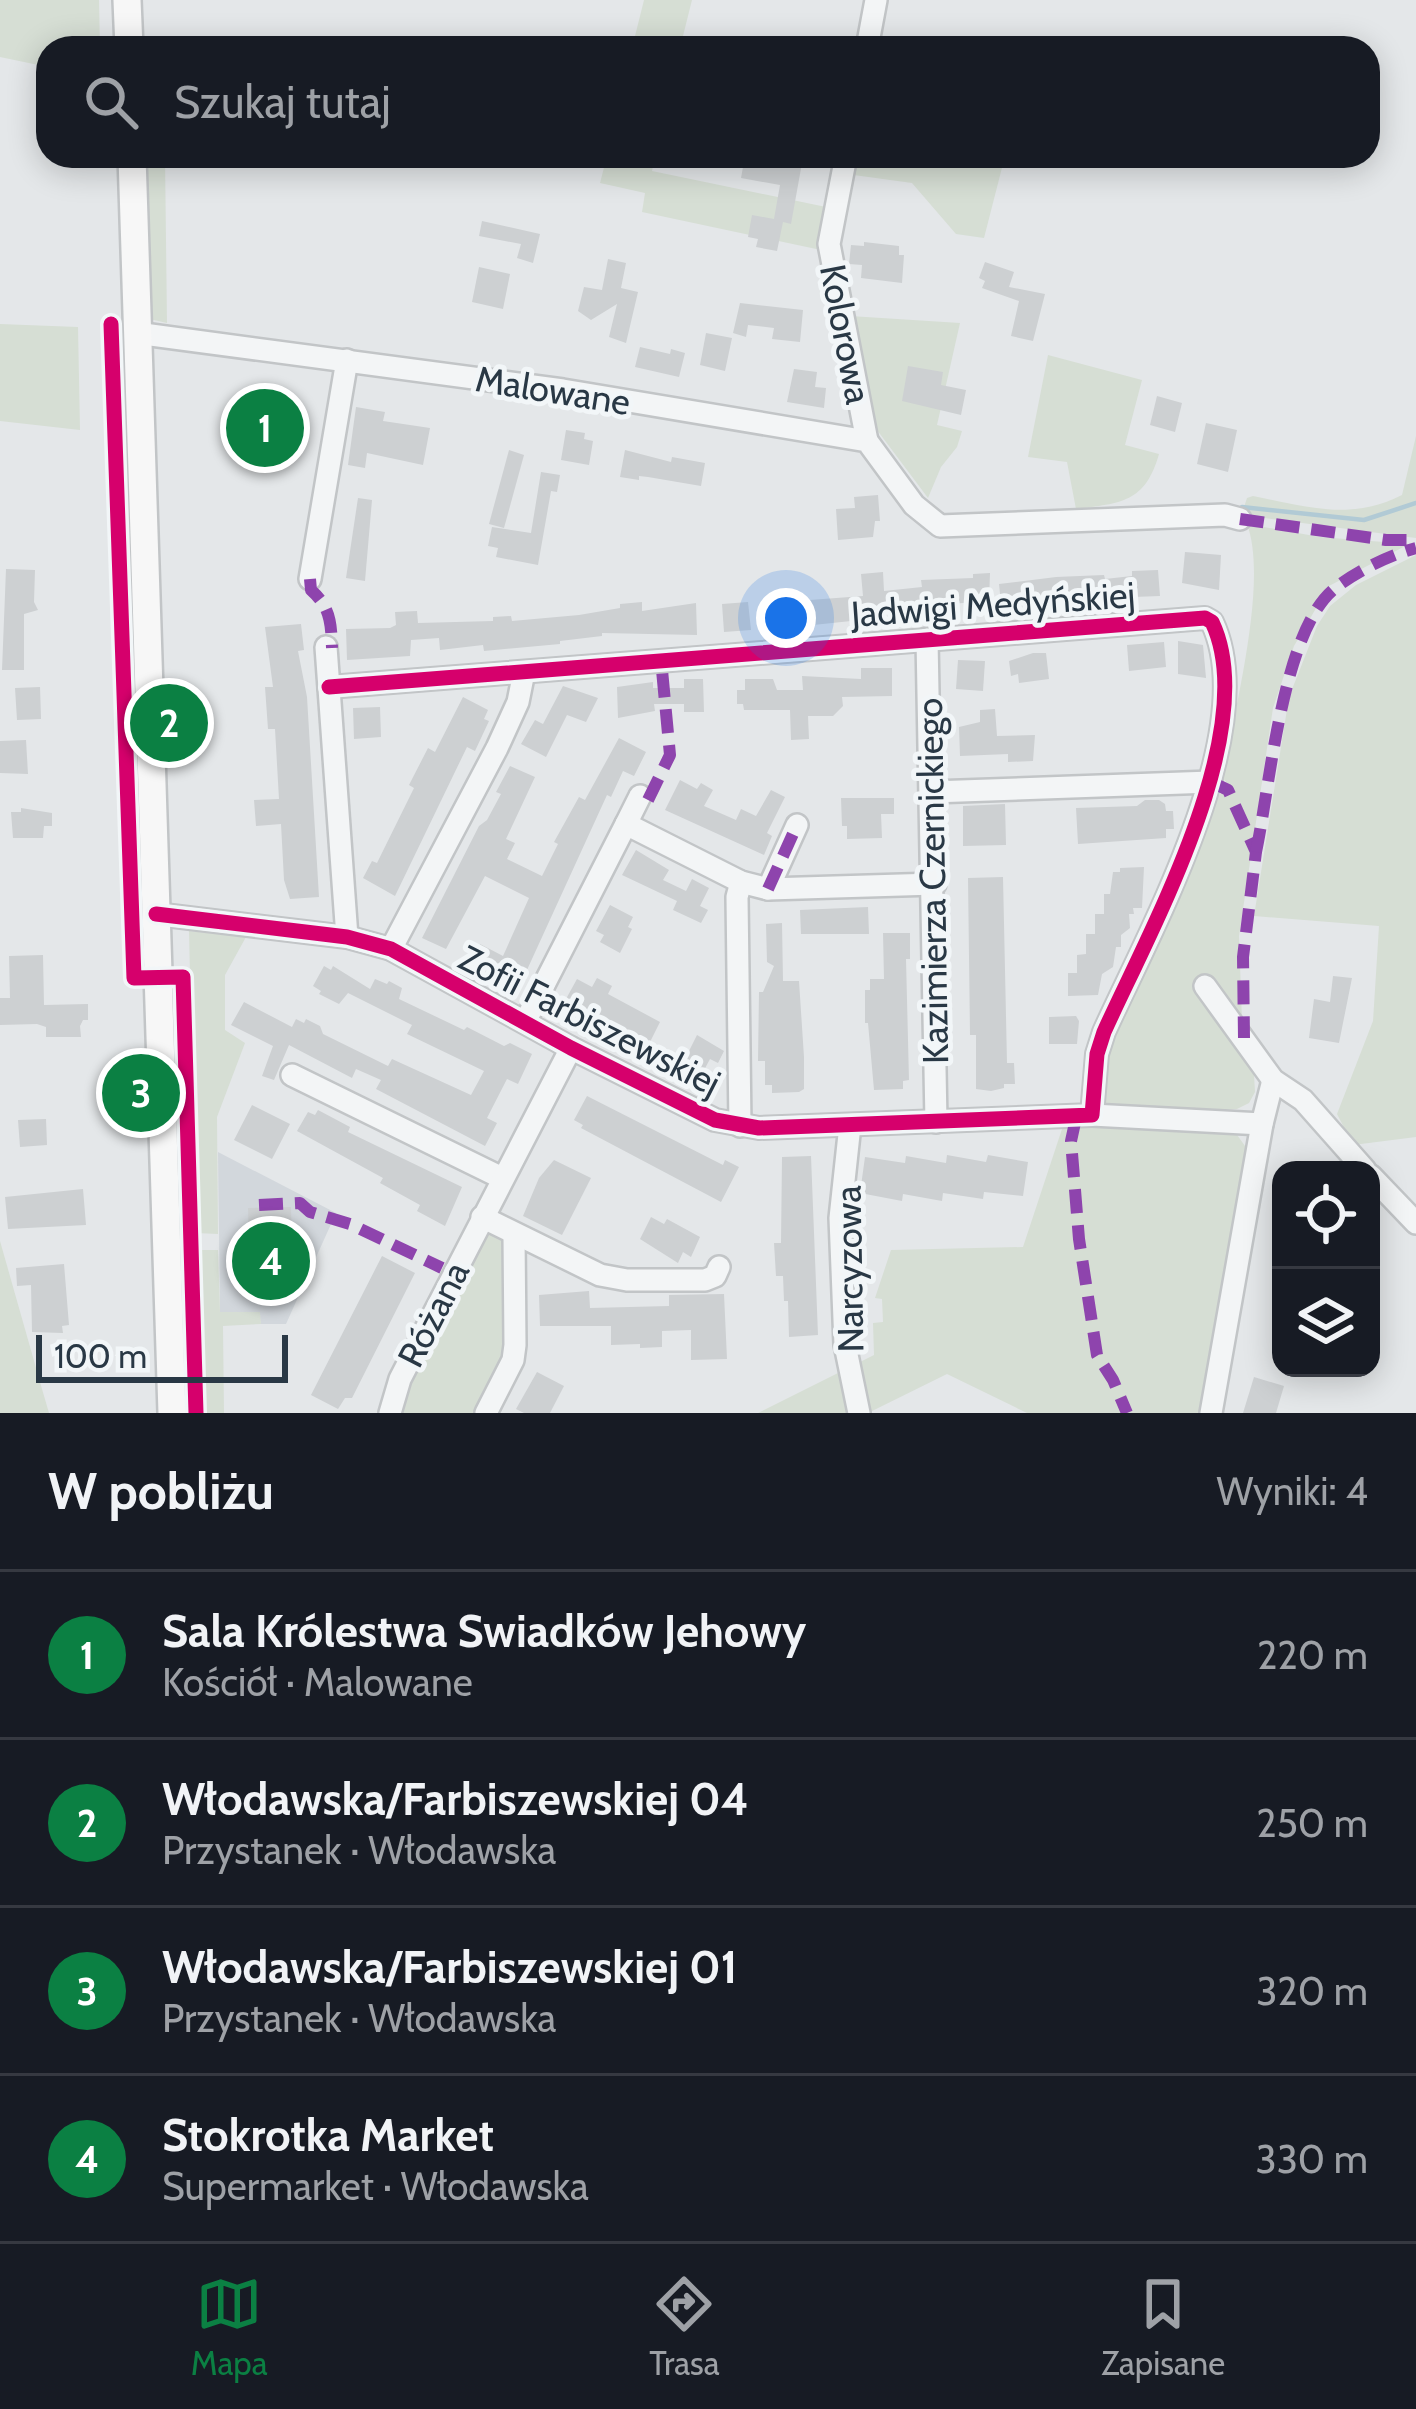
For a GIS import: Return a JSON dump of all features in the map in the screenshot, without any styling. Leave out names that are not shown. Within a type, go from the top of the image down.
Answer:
[{"type":"main road","points":[[127,0],[128,36]]},
{"type":"main road","points":[[132,168],[172,1413]]},
{"type":"street","points":[[869,36],[876,0]]},
{"type":"street","name":"Kolorowa","points":[[844,168],[829,244],[867,441]]},
{"type":"street","name":"Malowane","points":[[136,333],[562,390],[867,441]]},
{"type":"street","points":[[310,579],[347,360]]},
{"type":"street","points":[[867,441],[914,506],[930,520],[957,527],[1225,515],[1240,519]]},
{"type":"street","name":"Jadwigi Medyńskiej","points":[[328,687],[1205,618],[1212,622],[1224,687],[1211,782]]},
{"type":"street","name":"Kazimierza Czernickiego","points":[[927,639],[937,1122]]},
{"type":"street","points":[[326,647],[347,938]]},
{"type":"street","points":[[391,950],[497,748],[518,702],[524,672]]},
{"type":"street","points":[[932,792],[1211,782],[1208,799],[1104,1032],[1084,1116]]},
{"type":"street","points":[[525,1022],[640,796]]},
{"type":"street","points":[[626,824],[741,882],[768,889],[934,884]]},
{"type":"street","points":[[768,889],[797,825]]},
{"type":"street","points":[[740,1126],[737,897],[741,882]]},
{"type":"street","name":"Zofii Farbiszewskiej","points":[[156,914],[347,938],[391,950],[571,1048],[715,1120],[740,1126],[1084,1116],[1262,1124]]},
{"type":"street","points":[[1205,986],[1273,1080],[1304,1100],[1357,1161]]},
{"type":"street","name":"Różana","points":[[390,1413],[400,1378],[571,1048]]},
{"type":"street","points":[[292,1075],[502,1178]]},
{"type":"street","points":[[1211,1413],[1273,1080]]},
{"type":"street","name":"Narcyzowa","points":[[850,1125],[840,1218],[845,1346],[859,1413]]},
{"type":"street","points":[[1380,1185],[1416,1222]]},
{"type":"street","name":"Różana","points":[[482,1217],[600,1275],[627,1280],[705,1280],[715,1276],[719,1267]]},
{"type":"street","name":"Różana","points":[[486,1413],[513,1360],[514,1235]]},
{"type":"shaded area","points":[[0,0],[99,0],[100,36],[36,36],[36,64],[0,57]]},
{"type":"shaded area","points":[[644,0],[692,0],[683,36],[635,36]]},
{"type":"shaded area","points":[[141,168],[165,168],[167,323],[145,318]]},
{"type":"shaded area","points":[[604,168],[653,168],[831,208],[821,250],[642,212],[645,193],[600,183]]},
{"type":"shaded area","points":[[840,168],[1002,168],[984,238],[956,234],[912,183],[839,173]]},
{"type":"shaded area","points":[[850,316],[960,323],[937,425],[962,431],[928,498],[874,426]]},
{"type":"shaded area","points":[[0,324],[78,327],[80,430],[0,421]]},
{"type":"shaded area","points":[[1048,355],[1142,380],[1125,445],[1159,454],[1146,482],[1129,498],[1076,509],[1067,462],[1028,457]]},
{"type":"shaded area","points":[[1416,436],[1416,538],[1250,516],[1243,510],[1247,498],[1253,496],[1347,510],[1402,495]]},
{"type":"shaded area","points":[[1247,524],[1320,537],[1409,544],[1329,586],[1294,646],[1273,708],[1239,936],[1243,1050],[1254,1075],[1255,1092],[1249,1103],[1237,1109],[1107,1106],[1103,1096],[1106,1048],[1216,797],[1230,787],[1223,778],[1252,613],[1253,549]]},
{"type":"shaded area","points":[[1416,555],[1416,1137],[1353,1145],[1337,1114],[1373,1021],[1379,926],[1254,916],[1289,697],[1317,626],[1330,606],[1356,585]]},
{"type":"shaded area","points":[[189,931],[246,937],[225,975],[225,1030],[245,1043],[217,1117],[218,1234],[196,1233]]},
{"type":"shaded area","points":[[1117,1124],[1235,1132],[1245,1146],[1248,1171],[1199,1413],[1027,1413],[947,1374],[868,1413],[758,1413],[874,1355],[873,1323],[883,1322],[882,1299],[875,1298],[891,1250],[1023,1247],[1062,1129]]},
{"type":"shaded area","points":[[218,1152],[336,1213],[286,1324],[261,1324],[259,1312],[220,1313]]},
{"type":"shaded area","points":[[489,1230],[506,1238],[509,1344],[481,1413],[401,1413],[408,1384]]},
{"type":"shaded area","points":[[0,1241],[42,1389],[49,1413],[0,1413]]},
{"type":"shaded area","points":[[198,1250],[218,1250],[220,1312],[260,1312],[261,1324],[223,1326],[224,1413],[200,1413]]},
{"type":"building","points":[[743,168],[801,168],[791,224],[783,222],[777,251],[756,247],[758,239],[748,237],[752,215],[774,219],[780,185],[741,178]]},
{"type":"building","points":[[482,221],[540,234],[533,263],[517,258],[521,244],[479,236]]},
{"type":"building","points":[[864,242],[899,246],[899,255],[904,255],[902,283],[861,278],[862,265],[849,264],[851,245],[864,246]]},
{"type":"building","points":[[608,259],[626,263],[621,288],[638,292],[626,343],[609,337],[617,304],[591,320],[578,311],[584,287],[602,290]]},
{"type":"building","points":[[985,262],[1014,272],[1009,287],[1045,294],[1033,341],[1011,336],[1019,301],[982,288],[985,281],[979,278]]},
{"type":"building","points":[[479,267],[510,274],[503,309],[472,302]]},
{"type":"building","points":[[740,303],[803,310],[800,342],[772,339],[774,328],[748,325],[746,337],[733,333]]},
{"type":"building","points":[[706,333],[732,338],[725,371],[700,365]]},
{"type":"building","points":[[640,347],[685,353],[679,377],[635,367]]},
{"type":"building","points":[[908,366],[943,372],[941,385],[966,390],[961,415],[902,401]]},
{"type":"building","points":[[794,369],[817,372],[815,387],[826,388],[824,408],[787,402]]},
{"type":"building","points":[[253,391],[286,396],[277,465],[243,460]]},
{"type":"building","points":[[1157,396],[1182,403],[1175,432],[1150,425]]},
{"type":"building","points":[[356,407],[385,412],[383,421],[430,428],[423,465],[367,453],[365,468],[348,465]]},
{"type":"building","points":[[1206,423],[1237,430],[1228,472],[1197,464]]},
{"type":"building","points":[[566,430],[585,433],[584,439],[593,441],[589,465],[561,460]]},
{"type":"building","points":[[509,450],[524,455],[504,528],[489,524]]},
{"type":"building","points":[[625,450],[671,462],[672,457],[705,463],[701,486],[620,477]]},
{"type":"building","points":[[541,472],[560,475],[557,492],[551,491],[538,565],[496,557],[498,548],[488,546],[492,527],[531,533]]},
{"type":"building","points":[[878,495],[880,521],[875,521],[873,537],[838,540],[836,509],[855,508],[854,497]]},
{"type":"building","points":[[358,498],[372,500],[365,581],[346,578]]},
{"type":"building","points":[[1185,552],[1221,555],[1219,590],[1182,583]]},
{"type":"building","points":[[6,569],[35,570],[38,610],[24,614],[24,670],[2,670]]},
{"type":"building","points":[[1158,570],[1160,596],[1002,612],[999,584],[1056,577],[1104,575],[1105,579]]},
{"type":"building","points":[[883,572],[884,591],[922,587],[921,580],[990,573],[989,601],[950,604],[948,609],[938,609],[938,616],[878,619],[877,612],[850,614],[851,621],[785,628],[785,623],[776,624],[774,607],[783,602],[863,596],[861,574]]},
{"type":"building","points":[[642,602],[642,611],[696,603],[697,635],[602,633],[560,644],[484,651],[483,645],[440,650],[439,638],[411,640],[410,656],[347,660],[346,629],[390,628],[396,625],[395,612],[417,611],[418,623],[493,621],[493,617],[511,616],[512,621],[579,615]]},
{"type":"building","points":[[748,602],[751,630],[724,632],[722,604]]},
{"type":"building","points":[[301,624],[304,650],[298,651],[307,697],[319,897],[290,899],[284,880],[281,824],[256,826],[254,800],[279,799],[275,729],[268,729],[265,687],[273,687],[265,627]]},
{"type":"building","points":[[1178,641],[1203,645],[1206,678],[1178,674]]},
{"type":"building","points":[[1164,642],[1166,667],[1129,671],[1127,645]]},
{"type":"building","points":[[1046,653],[1049,679],[1019,683],[1018,674],[1011,676],[1009,661]]},
{"type":"building","points":[[958,660],[985,661],[983,691],[956,689]]},
{"type":"building","points":[[861,668],[892,668],[892,696],[842,697],[843,706],[833,716],[808,716],[809,739],[791,740],[790,710],[744,710],[743,704],[737,704],[737,690],[745,690],[745,679],[773,679],[777,690],[803,690],[802,676],[861,679]]},
{"type":"building","points":[[684,679],[703,679],[704,712],[684,712],[684,704],[654,704],[655,711],[618,718],[617,687],[653,682],[653,688],[684,688]]},
{"type":"building","points":[[563,686],[598,698],[586,722],[567,715],[546,757],[521,744],[535,720],[543,724]]},
{"type":"building","points":[[40,687],[41,719],[17,720],[15,688]]},
{"type":"building","points":[[463,697],[488,710],[484,719],[489,721],[475,751],[467,747],[395,896],[363,878],[372,861],[377,863],[428,748],[435,752]]},
{"type":"building","points":[[380,707],[381,737],[354,739],[353,708]]},
{"type":"building","points":[[995,709],[997,736],[1035,735],[1033,761],[1008,762],[1008,754],[960,756],[959,727],[980,722],[980,710]]},
{"type":"building","points":[[619,738],[646,752],[634,776],[623,771],[611,797],[607,795],[521,983],[472,959],[480,944],[503,956],[529,898],[485,876],[446,949],[422,938],[479,826],[501,794],[496,792],[510,766],[535,777],[506,839],[515,843],[507,859],[542,876],[579,797],[585,800]]},
{"type":"building","points":[[26,740],[28,774],[0,773],[0,741]]},
{"type":"building","points":[[680,780],[697,789],[701,783],[713,790],[704,806],[736,820],[741,809],[756,816],[771,790],[785,797],[767,833],[772,836],[764,855],[665,810]]},
{"type":"building","points":[[841,798],[894,798],[894,814],[881,814],[882,838],[847,839]]},
{"type":"building","points":[[1145,800],[1159,800],[1166,811],[1173,811],[1174,829],[1166,829],[1166,838],[1078,844],[1076,808],[1137,806]]},
{"type":"building","points":[[1005,804],[1006,845],[963,846],[963,806]]},
{"type":"building","points":[[21,808],[52,813],[52,826],[44,826],[43,838],[13,838],[11,812],[21,812]]},
{"type":"building","points":[[636,850],[669,870],[663,880],[686,891],[692,879],[709,888],[700,906],[708,910],[701,923],[673,910],[677,901],[622,875]]},
{"type":"building","points":[[1144,867],[1142,908],[1133,908],[1134,914],[1129,914],[1130,928],[1121,935],[1113,967],[1102,974],[1098,995],[1068,996],[1068,973],[1077,973],[1077,955],[1086,954],[1086,934],[1095,934],[1095,914],[1104,914],[1104,894],[1110,894],[1113,872]]},
{"type":"building","points":[[1003,877],[1007,1063],[1014,1063],[1015,1084],[991,1091],[976,1089],[976,1035],[970,1035],[968,878]]},
{"type":"building","points":[[610,905],[633,917],[620,953],[600,942],[604,935],[596,931]]},
{"type":"building","points":[[868,907],[869,934],[801,934],[800,910]]},
{"type":"building","points":[[782,923],[783,981],[799,981],[804,1089],[772,1093],[772,1085],[765,1085],[765,1061],[758,1061],[759,992],[774,966],[767,962],[766,924]]},
{"type":"building","points":[[883,933],[910,933],[910,959],[906,959],[909,1080],[903,1081],[903,1089],[874,1090],[865,1023],[865,990],[870,990],[870,979],[884,979]]},
{"type":"building","points":[[43,955],[44,1005],[88,1004],[81,1037],[46,1037],[46,1027],[37,1024],[0,1025],[0,998],[10,998],[9,956]]},
{"type":"building","points":[[324,966],[331,970],[333,966],[370,989],[375,979],[389,981],[402,988],[399,999],[464,1030],[467,1027],[532,1054],[518,1084],[507,1079],[487,1118],[497,1123],[485,1146],[376,1089],[381,1080],[356,1069],[352,1078],[289,1045],[274,1080],[262,1076],[273,1046],[231,1025],[244,1002],[292,1027],[296,1019],[304,1023],[306,1019],[320,1026],[323,1034],[388,1066],[392,1059],[471,1095],[484,1071],[407,1034],[412,1025],[348,993],[339,1004],[319,994],[313,986]]},
{"type":"building","points":[[1333,976],[1352,978],[1339,1043],[1309,1038],[1314,999],[1330,1002]]},
{"type":"building","points":[[597,978],[612,986],[608,994],[660,1022],[647,1048],[561,1008],[577,979],[592,987]]},
{"type":"building","points":[[1076,1016],[1077,1044],[1049,1044],[1049,1017]]},
{"type":"building","points":[[697,1035],[724,1051],[718,1063],[710,1059],[703,1072],[684,1061]]},
{"type":"building","points":[[587,1096],[723,1165],[725,1160],[739,1167],[721,1202],[581,1128],[574,1120]]},
{"type":"building","points":[[252,1105],[290,1124],[272,1159],[234,1140]]},
{"type":"building","points":[[318,1110],[350,1127],[348,1132],[462,1187],[445,1226],[417,1211],[420,1205],[380,1183],[383,1178],[297,1131],[308,1112],[315,1115]]},
{"type":"building","points":[[46,1119],[47,1145],[20,1147],[18,1120]]},
{"type":"building","points":[[947,1155],[986,1162],[988,1155],[1028,1162],[1023,1196],[984,1192],[983,1199],[943,1193],[942,1201],[903,1194],[902,1201],[860,1193],[865,1157],[905,1163],[906,1156],[946,1163]]},
{"type":"building","points":[[811,1156],[818,1335],[789,1337],[788,1301],[784,1301],[783,1276],[776,1276],[774,1243],[781,1243],[782,1157]]},
{"type":"building","points":[[554,1160],[591,1178],[562,1235],[523,1216],[539,1178]]},
{"type":"building","points":[[83,1189],[86,1225],[8,1229],[5,1197]]},
{"type":"building","points":[[291,1207],[293,1283],[250,1284],[248,1208]]},
{"type":"building","points":[[651,1217],[664,1224],[667,1219],[700,1237],[691,1257],[683,1252],[678,1263],[640,1239]]},
{"type":"building","points":[[382,1256],[415,1273],[352,1398],[345,1398],[338,1409],[311,1395]]},
{"type":"building","points":[[64,1264],[69,1325],[62,1326],[63,1333],[32,1332],[31,1285],[17,1286],[16,1268]]},
{"type":"building","points":[[589,1291],[590,1308],[669,1306],[669,1295],[724,1294],[727,1359],[691,1360],[691,1330],[662,1331],[662,1347],[640,1348],[640,1344],[611,1345],[611,1326],[540,1326],[539,1295]]},
{"type":"building","points":[[537,1372],[564,1386],[550,1413],[524,1413],[516,1409]]},
{"type":"building","points":[[1254,1377],[1284,1386],[1276,1413],[1243,1413]]},
{"type":"waterway","points":[[1242,507],[1364,520],[1416,503]]},
{"type":"marked path","points":[[1240,519],[1416,540]]},
{"type":"marked path","points":[[1256,852],[1290,674],[1316,610],[1352,576],[1416,548]]},
{"type":"marked path","points":[[310,579],[311,590],[329,616],[332,648]]},
{"type":"marked path","points":[[648,800],[670,755],[662,670]]},
{"type":"marked path","points":[[1211,782],[1228,790],[1256,852],[1243,957],[1244,1038]]},
{"type":"marked path","points":[[768,889],[797,825]]},
{"type":"marked path","points":[[1076,1118],[1071,1141],[1079,1239],[1097,1355],[1127,1413]]},
{"type":"marked path","points":[[259,1205],[300,1203],[310,1212],[350,1224],[442,1268]]},
{"type":"cycle path","points":[[111,324],[134,978],[183,977],[196,1413]]},
{"type":"cycle path","points":[[156,914],[347,937],[391,949],[715,1120],[759,1128],[1092,1115],[1097,1054],[1104,1032],[1171,887],[1212,772],[1223,717],[1224,666],[1212,622],[1205,618],[329,687]]},
{"type":"place","name":"Sala Królestwa Swiadków Jehowy","points":[[265,428]]},
{"type":"place","name":"Włodawska/Farbiszewskiej 04","points":[[169,723]]},
{"type":"place","name":"Włodawska/Farbiszewskiej 01","points":[[141,1093]]},
{"type":"place","name":"Stokrotka Market","points":[[271,1261]]}]
